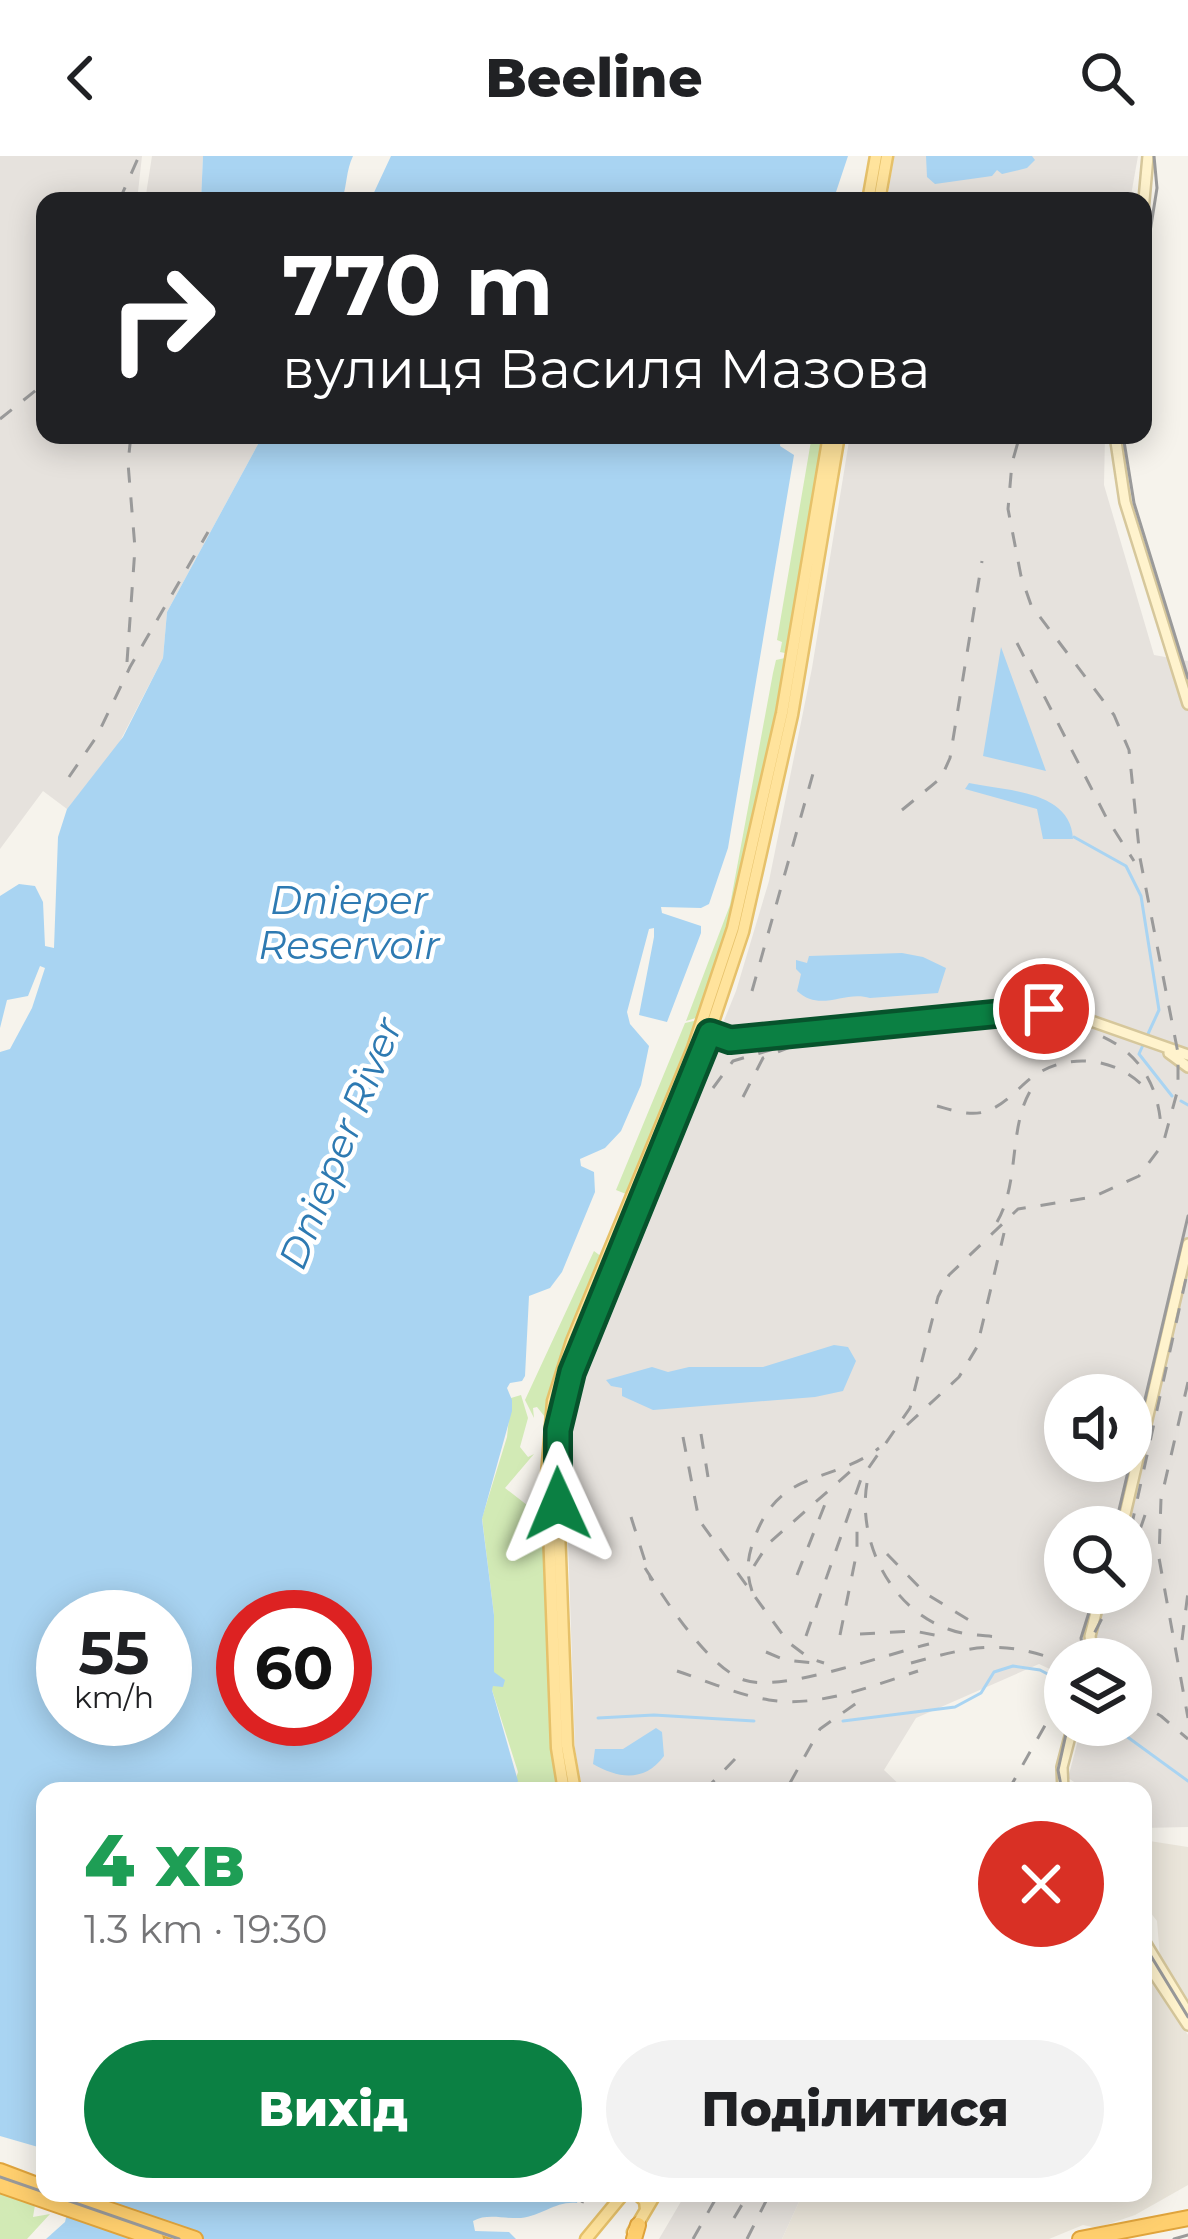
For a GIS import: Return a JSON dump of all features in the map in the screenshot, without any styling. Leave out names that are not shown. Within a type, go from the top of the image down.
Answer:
[{"type":"highway","points":[[0,2171],[36,2185]]},
{"type":"highway","points":[[0,2185],[36,2197]]},
{"type":"highway","points":[[49,2202],[156,2239]]},
{"type":"highway","points":[[86,2202],[195,2239]]},
{"type":"highway","points":[[1080,2239],[1188,2218]]},
{"type":"main road","points":[[870,192],[876,156]]},
{"type":"main road","points":[[881,192],[887,156]]},
{"type":"main road","points":[[563,1782],[553,1654],[547,1474],[550,1414],[562,1369],[705,1031],[766,796],[827,444]]},
{"type":"main road","points":[[573,1782],[567,1746],[558,1495],[563,1403],[743,932],[776,798],[837,444]]},
{"type":"main road","points":[[586,2239],[621,2202]]},
{"type":"main road","points":[[636,2229],[651,2202]]},
{"type":"street","points":[[1146,192],[1151,156]]},
{"type":"street","points":[[1115,444],[1125,502],[1188,704]]},
{"type":"street","points":[[705,1031],[730,1040],[1054,1008],[1188,1055]]},
{"type":"street","points":[[1165,1050],[1188,1067]]},
{"type":"street","points":[[1127,1506],[1188,1244]]},
{"type":"street","points":[[1064,1782],[1070,1746]]},
{"type":"street","points":[[1152,1955],[1188,2013]]},
{"type":"street","points":[[1152,1971],[1188,2025]]},
{"type":"shaded area","points":[[0,156],[142,156],[138,192],[36,192],[36,444],[258,444],[167,612],[163,658],[117,747],[67,809],[43,791],[0,849]]},
{"type":"shaded area","points":[[152,156],[203,156],[201,192],[146,192]]},
{"type":"shaded area","points":[[894,156],[1138,156],[1132,192],[888,192]]},
{"type":"shaded area","points":[[849,444],[1105,444],[1104,485],[1154,655],[1188,661],[1188,1827],[1152,1828],[1152,1782],[1074,1782],[1068,1778],[1076,1746],[1152,1746],[1152,1638],[1044,1638],[1044,1666],[1039,1664],[916,1718],[884,1770],[897,1782],[581,1782],[575,1749],[565,1451],[570,1416],[606,1311],[736,991],[769,881],[812,668]]},
{"type":"shaded area","points":[[1152,1841],[1188,1847],[1188,2006],[1160,1958],[1157,1921],[1152,1915]]},
{"type":"shaded area","points":[[1152,1979],[1188,2035],[1188,2185],[1135,2215],[1097,2228],[1083,2225],[1049,2239],[782,2239],[799,2202],[1152,2202]]},
{"type":"shaded area","points":[[681,2202],[799,2202],[782,2239],[659,2239]]},
{"type":"green space","points":[[810,444],[822,444],[785,653],[780,652],[782,642],[777,640]]},
{"type":"green space","points":[[785,658],[740,887],[699,1017],[686,1021],[730,905],[773,673],[776,660]]},
{"type":"green space","points":[[698,1020],[635,1178],[626,1194],[616,1190],[685,1023]]},
{"type":"green space","points":[[594,1251],[602,1257],[545,1417],[537,1407],[534,1418],[525,1400]]},
{"type":"green space","points":[[521,1395],[528,1418],[520,1447],[528,1457],[534,1454],[505,1488],[545,1519],[558,1782],[515,1782],[518,1772],[492,1690],[494,1615],[482,1518],[507,1437],[511,1398]]},
{"type":"green space","points":[[0,2192],[35,2205],[33,2217],[50,2214],[27,2239],[0,2239]]},
{"type":"water","points":[[203,156],[353,156],[344,192],[201,192]]},
{"type":"water","points":[[391,156],[848,156],[836,192],[374,192]]},
{"type":"water","points":[[926,156],[1032,156],[1035,160],[1027,168],[1002,174],[997,170],[992,176],[935,184],[927,177]]},
{"type":"water","name":"Dnieper Reservoir","points":[[258,444],[780,444],[794,455],[728,848],[709,904],[661,907],[662,913],[701,926],[667,1022],[639,1015],[654,937],[654,928],[649,929],[627,1012],[630,1024],[649,1046],[641,1085],[621,1131],[605,1148],[580,1159],[581,1166],[594,1172],[595,1192],[562,1272],[550,1288],[529,1296],[525,1376],[507,1388],[512,1411],[482,1519],[494,1615],[494,1672],[505,1680],[503,1687],[492,1690],[518,1781],[36,1782],[36,2146],[0,2136],[0,1052],[10,1049],[32,1008],[45,968],[40,966],[28,996],[7,1000],[0,1028],[0,896],[19,884],[35,886],[43,902],[45,946],[54,948],[58,837],[67,809],[123,737],[163,658],[167,612]]},
{"type":"water","points":[[1001,647],[1046,771],[983,756]]},
{"type":"water","points":[[969,783],[1049,802],[1069,823],[1073,839],[1043,839],[1037,809],[965,789]]},
{"type":"water","points":[[902,953],[946,968],[938,993],[824,1001],[797,991],[801,974],[796,960],[807,963],[809,956]]},
{"type":"water","points":[[834,1345],[848,1347],[856,1361],[843,1391],[815,1397],[653,1410],[622,1396],[622,1388],[606,1380],[652,1367],[668,1372],[689,1367],[763,1367]]},
{"type":"water","points":[[656,1728],[662,1732],[664,1756],[649,1770],[622,1775],[593,1764],[595,1749],[623,1749]]},
{"type":"water","points":[[70,2202],[577,2202],[529,2217],[473,2221],[475,2231],[509,2232],[516,2239],[46,2239],[65,2222]]},
{"type":"waterway","points":[[1074,837],[1126,866],[1141,896],[1159,1010],[1147,1036]]},
{"type":"waterway","points":[[1143,1045],[1139,1054],[1172,1096]]},
{"type":"waterway","points":[[1181,1101],[1188,1105]]},
{"type":"waterway","points":[[843,1721],[955,1707],[981,1693],[994,1672],[1013,1666],[1044,1672]]},
{"type":"waterway","points":[[598,1718],[654,1715],[754,1721]]},
{"type":"waterway","points":[[1140,1746],[1188,1781]]},
{"type":"tram line","points":[[1152,219],[1157,188],[1154,156]]},
{"type":"tram line","points":[[1124,444],[1134,503],[1188,678]]},
{"type":"tram line","points":[[1120,1506],[1188,1216]]},
{"type":"tram line","points":[[1081,1638],[1088,1614]]},
{"type":"tram line","points":[[1060,1782],[1063,1746]]},
{"type":"tram line","points":[[1152,1958],[1188,2017]]},
{"type":"tram line","points":[[0,2177],[36,2189]]},
{"type":"tram line","points":[[72,2202],[179,2239]]},
{"type":"tram line","points":[[1174,2239],[1188,2235]]},
{"type":"railway","points":[[123,192],[139,156]]},
{"type":"railway","points":[[0,419],[36,390]]},
{"type":"railway","points":[[127,662],[135,548],[130,444]]},
{"type":"railway","points":[[806,1636],[861,1479],[910,1408],[938,1297],[949,1275],[1018,1209],[1093,1197],[1139,1176],[1163,1144],[1178,1089],[1178,1053],[1140,858],[1129,750],[1114,715],[1031,605],[1008,509],[1017,444]]},
{"type":"railway","points":[[69,777],[97,736],[130,667],[208,532]]},
{"type":"railway","points":[[902,810],[941,778],[950,758],[982,561]]},
{"type":"railway","points":[[1017,643],[1106,817],[1134,861]]},
{"type":"railway","points":[[752,991],[814,770]]},
{"type":"railway","points":[[743,1097],[763,1058],[795,1045],[1039,1020],[1086,1030],[1123,1049],[1149,1081],[1161,1127]]},
{"type":"railway","points":[[713,1088],[733,1061],[777,1048]]},
{"type":"railway","points":[[937,1106],[984,1112],[1045,1069],[1076,1061],[1106,1064],[1146,1089]]},
{"type":"railway","points":[[997,1222],[1005,1205],[1022,1112],[1038,1080]]},
{"type":"railway","points":[[907,1425],[959,1377],[977,1347],[1004,1233]]},
{"type":"railway","points":[[1136,1506],[1188,1269]]},
{"type":"railway","points":[[1188,1382],[1161,1499],[1159,1558],[1188,1718]]},
{"type":"railway","points":[[701,1434],[708,1477]]},
{"type":"railway","points":[[683,1437],[699,1520],[788,1642],[824,1663]]},
{"type":"railway","points":[[752,1591],[751,1548],[767,1513],[780,1498],[879,1448]]},
{"type":"railway","points":[[754,1566],[768,1544],[852,1470]]},
{"type":"railway","points":[[867,1483],[867,1528],[882,1571],[895,1590],[910,1606],[948,1629],[1004,1638]]},
{"type":"railway","points":[[797,1575],[829,1494]]},
{"type":"railway","points":[[631,1517],[651,1580]]},
{"type":"railway","points":[[840,1635],[857,1551],[857,1521]]},
{"type":"railway","points":[[887,1554],[925,1593],[980,1627]]},
{"type":"railway","points":[[645,1568],[703,1648],[744,1680],[761,1683],[808,1677],[929,1644]]},
{"type":"railway","points":[[1182,1640],[1188,1592]]},
{"type":"railway","points":[[1092,1638],[1104,1614]]},
{"type":"railway","points":[[860,1634],[914,1631],[940,1636]]},
{"type":"railway","points":[[911,1663],[984,1648],[1044,1656]]},
{"type":"railway","points":[[766,1652],[813,1663]]},
{"type":"railway","points":[[677,1671],[746,1695],[788,1702],[845,1694],[918,1671]]},
{"type":"railway","points":[[791,1782],[820,1729],[865,1697]]},
{"type":"railway","points":[[1152,1711],[1188,1739]]},
{"type":"railway","points":[[1013,1782],[1044,1727]]},
{"type":"railway","points":[[713,1782],[735,1759]]},
{"type":"railway","points":[[693,2239],[714,2202]]},
{"type":"railway","points":[[734,2218],[744,2202]]},
{"type":"railway","points":[[747,2239],[766,2202]]},
{"type":"route","points":[[558,1504],[558,1430],[572,1372],[710,1033],[730,1040],[1044,1009]]},
{"type":"water label","name":"Dnieper River","points":[[340,1143]]}]
